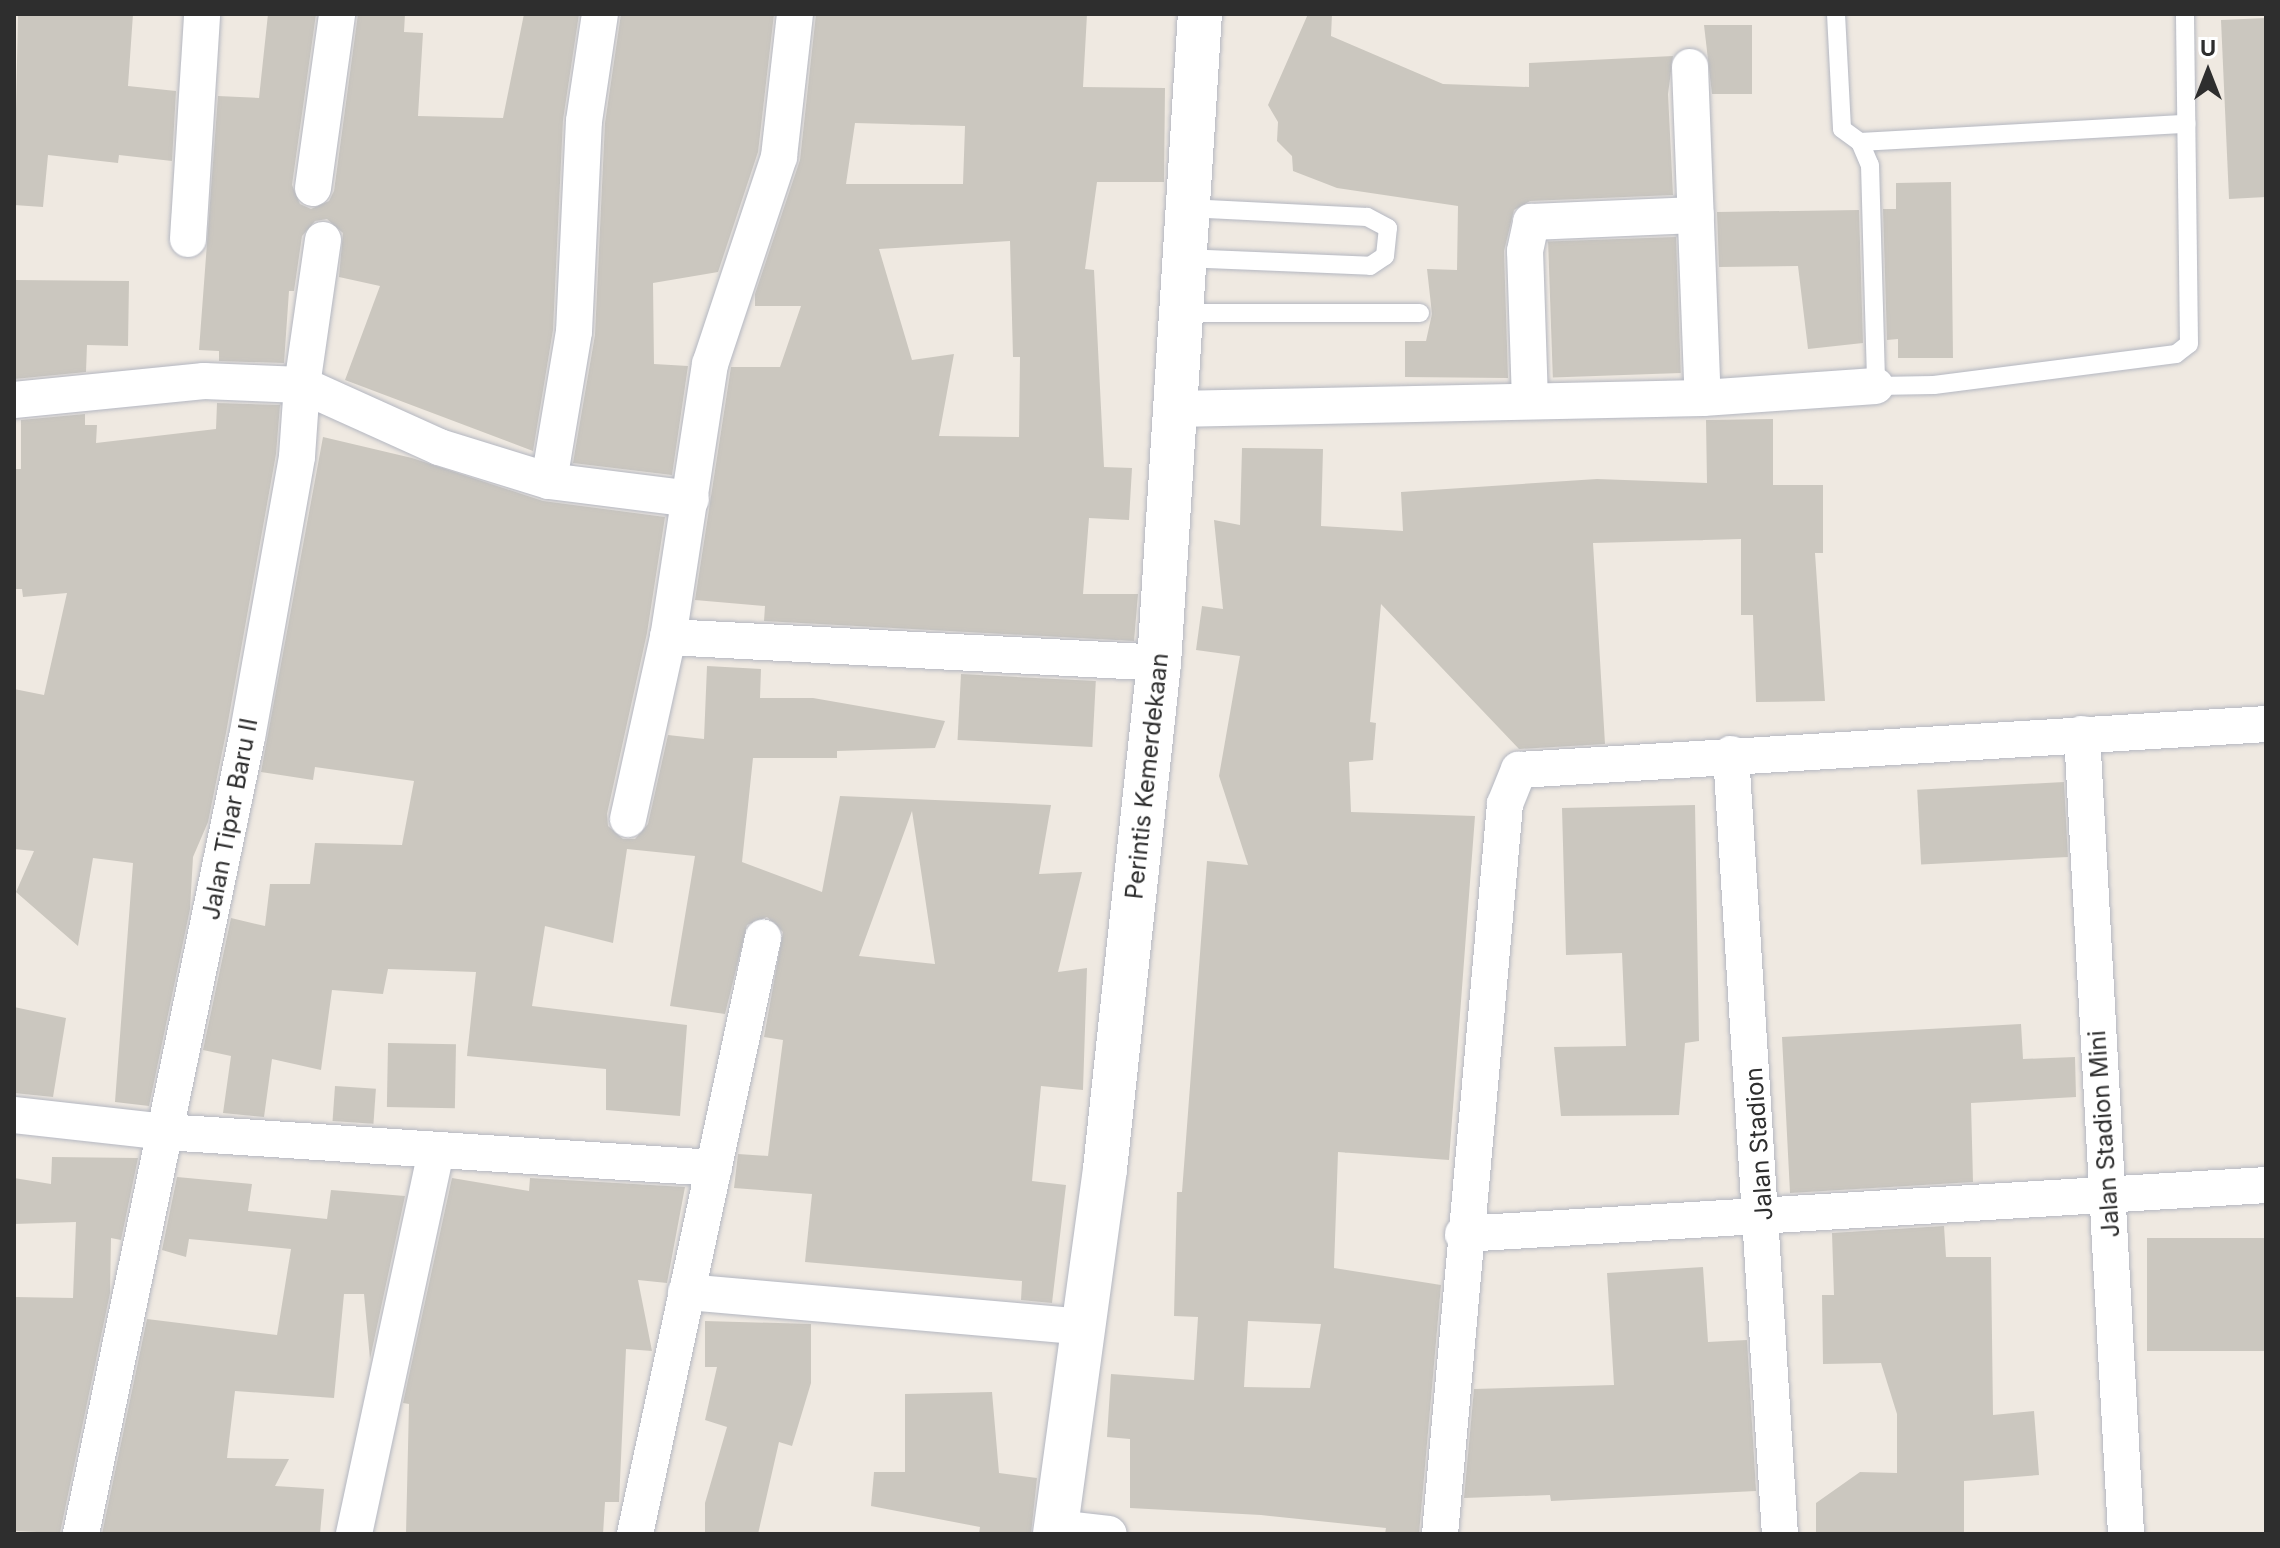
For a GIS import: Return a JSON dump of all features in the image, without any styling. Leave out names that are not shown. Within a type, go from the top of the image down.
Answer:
[{"type":"street","points":[[188,239],[202,14]]},
{"type":"street","points":[[313,188],[337,14]]},
{"type":"street","points":[[549,481],[574,332],[584,121],[600,14]]},
{"type":"street","points":[[628,819],[668,637],[710,364],[779,157],[795,14]]},
{"type":"street","name":"Perintis Kemerdekaan","points":[[1055,1531],[1105,1169],[1159,663],[1200,14]]},
{"type":"street","points":[[1690,67],[1703,398]]},
{"type":"street","points":[[1530,401],[1525,251],[1531,222],[1696,215]]},
{"type":"street","name":"Jalan Tipar Baru II","points":[[81,1534],[247,737],[297,457],[302,385],[323,240]]},
{"type":"street","points":[[14,400],[204,381],[302,385],[439,447],[549,481],[691,499]]},
{"type":"street","points":[[1175,409],[1703,398],[1876,386]]},
{"type":"street","points":[[668,637],[1159,663]]},
{"type":"street","points":[[1440,1534],[1463,1234],[1509,784],[1519,770],[1538,765],[2266,724]]},
{"type":"street","name":"Jalan Stadion Mini","points":[[2082,734],[2126,1534]]},
{"type":"street","name":"Jalan Stadion","points":[[1731,754],[1764,1213],[1780,1534]]},
{"type":"street","points":[[635,1534],[763,938]]},
{"type":"street","points":[[14,1115],[165,1132],[714,1168]]},
{"type":"street","points":[[354,1534],[436,1151]]},
{"type":"street","points":[[1463,1234],[1764,1213],[2266,1185]]},
{"type":"street","points":[[686,1292],[1083,1327]]},
{"type":"street","points":[[1055,1531],[1109,1534]]},
{"type":"lane","points":[[1836,14],[1842,129],[1860,142],[1870,165],[1876,386],[1934,385],[2176,354],[2189,344],[2185,14]]},
{"type":"lane","points":[[1860,142],[2187,124]]},
{"type":"lane","points":[[1183,258],[1370,266],[1385,256],[1388,228],[1367,217],[1187,208]]},
{"type":"lane","points":[[1180,313],[1420,313]]},
{"type":"building","points":[[18,14],[133,14],[128,86],[176,91],[172,161],[119,155],[118,163],[48,155],[43,207],[14,205]]},
{"type":"building","points":[[268,14],[316,14],[292,185],[300,204],[311,209],[329,201],[334,191],[358,14],[405,14],[404,32],[423,33],[418,116],[503,118],[524,14],[579,14],[563,120],[553,330],[533,451],[345,380],[380,286],[339,277],[343,233],[327,219],[315,221],[302,236],[294,291],[289,291],[284,363],[219,361],[219,351],[199,350],[218,96],[259,98]]},
{"type":"building","points":[[621,14],[774,14],[758,152],[718,272],[653,283],[654,364],[688,366],[672,475],[573,463],[595,335],[605,123]]},
{"type":"building","points":[[816,14],[1087,14],[1083,87],[1165,88],[1164,182],[1097,182],[1085,269],[1094,270],[1104,467],[1132,468],[1129,520],[1089,518],[1083,594],[1138,594],[1134,641],[764,621],[765,606],[695,600],[731,367],[780,367],[801,306],[755,306],[755,294],[800,160]],"holes":[[[855,123],[965,126],[963,184],[846,184]],[[1010,241],[1013,357],[1020,357],[1019,437],[939,436],[954,354],[912,360],[879,249]]]},
{"type":"building","points":[[1308,14],[1332,14],[1331,36],[1443,84],[1529,87],[1529,63],[1673,56],[1668,94],[1673,195],[1530,201],[1514,210],[1504,251],[1508,378],[1405,377],[1405,341],[1426,341],[1432,314],[1427,269],[1457,270],[1458,206],[1337,188],[1293,171],[1292,156],[1277,141],[1278,122],[1268,105]]},
{"type":"building","points":[[2266,18],[2266,197],[2229,199],[2221,20]]},
{"type":"building","points":[[1704,25],[1752,25],[1752,94],[1712,94]]},
{"type":"building","points":[[1951,182],[1953,358],[1898,358],[1898,339],[1887,340],[1883,209],[1896,209],[1896,183]]},
{"type":"building","points":[[1859,210],[1863,343],[1808,349],[1798,266],[1719,267],[1717,212]]},
{"type":"building","points":[[1676,237],[1681,373],[1553,377],[1548,241]]},
{"type":"building","points":[[14,280],[129,281],[128,346],[87,345],[86,372],[14,379]]},
{"type":"building","points":[[217,403],[280,405],[276,454],[208,822],[193,857],[190,909],[149,1106],[115,1102],[133,863],[93,858],[78,946],[16,892],[34,851],[14,849],[14,689],[44,695],[67,593],[23,597],[22,589],[14,589],[14,469],[21,469],[21,420],[85,414],[85,425],[97,425],[96,443],[216,429]]},
{"type":"building","points":[[1773,419],[1773,485],[1823,485],[1823,553],[1815,553],[1825,701],[1756,702],[1753,615],[1741,615],[1741,539],[1593,543],[1605,744],[1519,749],[1381,604],[1370,722],[1376,723],[1373,760],[1349,762],[1351,812],[1475,816],[1449,1160],[1338,1152],[1334,1268],[1441,1285],[1419,1534],[1385,1534],[1386,1528],[1261,1515],[1130,1508],[1130,1439],[1107,1437],[1111,1374],[1194,1380],[1198,1317],[1174,1316],[1177,1192],[1182,1192],[1207,861],[1248,865],[1219,776],[1240,656],[1196,650],[1202,606],[1223,609],[1214,520],[1240,525],[1242,448],[1323,449],[1321,526],[1403,531],[1401,492],[1597,479],[1707,483],[1706,420]],"holes":[[[1248,1321],[1321,1324],[1310,1388],[1244,1387]]]},
{"type":"building","points":[[323,437],[412,458],[543,501],[665,517],[647,633],[607,814],[608,826],[623,839],[635,839],[648,824],[668,735],[704,739],[707,666],[761,669],[760,698],[813,698],[945,721],[935,748],[837,751],[837,758],[753,758],[742,862],[822,892],[840,796],[1051,805],[1039,874],[1082,872],[1058,972],[1087,968],[1083,1090],[1041,1086],[1032,1181],[1066,1185],[1052,1303],[1021,1300],[1022,1281],[805,1262],[812,1194],[734,1188],[738,1154],[768,1156],[783,1040],[764,1037],[783,932],[767,917],[747,925],[725,1014],[670,1006],[695,856],[627,849],[613,943],[545,926],[532,1006],[687,1025],[680,1116],[606,1110],[606,1069],[467,1056],[476,972],[388,969],[383,994],[332,990],[321,1070],[272,1059],[264,1117],[223,1113],[231,1056],[203,1050],[231,918],[265,926],[270,884],[310,884],[315,843],[402,845],[414,781],[315,767],[313,780],[261,772]],"holes":[[[912,811],[935,964],[859,956]]]},
{"type":"building","points":[[961,674],[1096,681],[1092,747],[958,740]]},
{"type":"building","points":[[2064,782],[2068,857],[1921,865],[1917,790]]},
{"type":"building","points":[[1695,805],[1699,1041],[1685,1043],[1679,1115],[1561,1116],[1554,1047],[1626,1046],[1622,953],[1566,955],[1562,808]]},
{"type":"building","points":[[14,1007],[66,1018],[53,1097],[14,1093]]},
{"type":"building","points":[[2021,1024],[2023,1059],[2075,1057],[2076,1097],[1971,1103],[1973,1182],[1790,1193],[1782,1037]]},
{"type":"building","points":[[388,1043],[456,1044],[455,1108],[387,1107]]},
{"type":"building","points":[[335,1086],[376,1089],[373,1124],[333,1121]]},
{"type":"building","points":[[52,1157],[138,1158],[121,1240],[111,1238],[110,1293],[60,1533],[14,1531],[14,1297],[73,1298],[76,1222],[14,1224],[14,1178],[51,1184]]},
{"type":"building","points":[[177,1177],[252,1184],[248,1211],[327,1219],[331,1190],[405,1196],[370,1359],[364,1294],[344,1294],[334,1398],[235,1391],[227,1458],[289,1459],[275,1486],[324,1489],[320,1534],[102,1534],[147,1319],[277,1335],[291,1249],[189,1239],[186,1257],[162,1250]]},
{"type":"building","points":[[452,1178],[529,1191],[530,1178],[685,1187],[667,1283],[638,1280],[652,1351],[626,1349],[619,1502],[605,1502],[603,1534],[406,1534],[409,1404],[403,1403]]},
{"type":"building","points":[[1944,1226],[1946,1257],[1991,1257],[1993,1415],[2034,1411],[2039,1475],[1964,1481],[1964,1534],[1816,1534],[1816,1503],[1860,1472],[1897,1473],[1897,1414],[1881,1363],[1823,1364],[1822,1295],[1834,1295],[1832,1233]]},
{"type":"building","points":[[2147,1238],[2266,1238],[2266,1351],[2147,1351]]},
{"type":"building","points":[[1703,1267],[1708,1342],[1747,1340],[1756,1491],[1551,1501],[1550,1495],[1464,1498],[1474,1389],[1614,1385],[1607,1273]]},
{"type":"building","points":[[705,1321],[811,1324],[811,1383],[792,1446],[779,1442],[758,1534],[705,1534],[705,1503],[727,1427],[705,1420],[717,1367],[705,1367]]},
{"type":"building","points":[[992,1392],[999,1473],[1037,1478],[1031,1534],[979,1534],[980,1527],[871,1506],[874,1472],[905,1472],[905,1394]]}]
